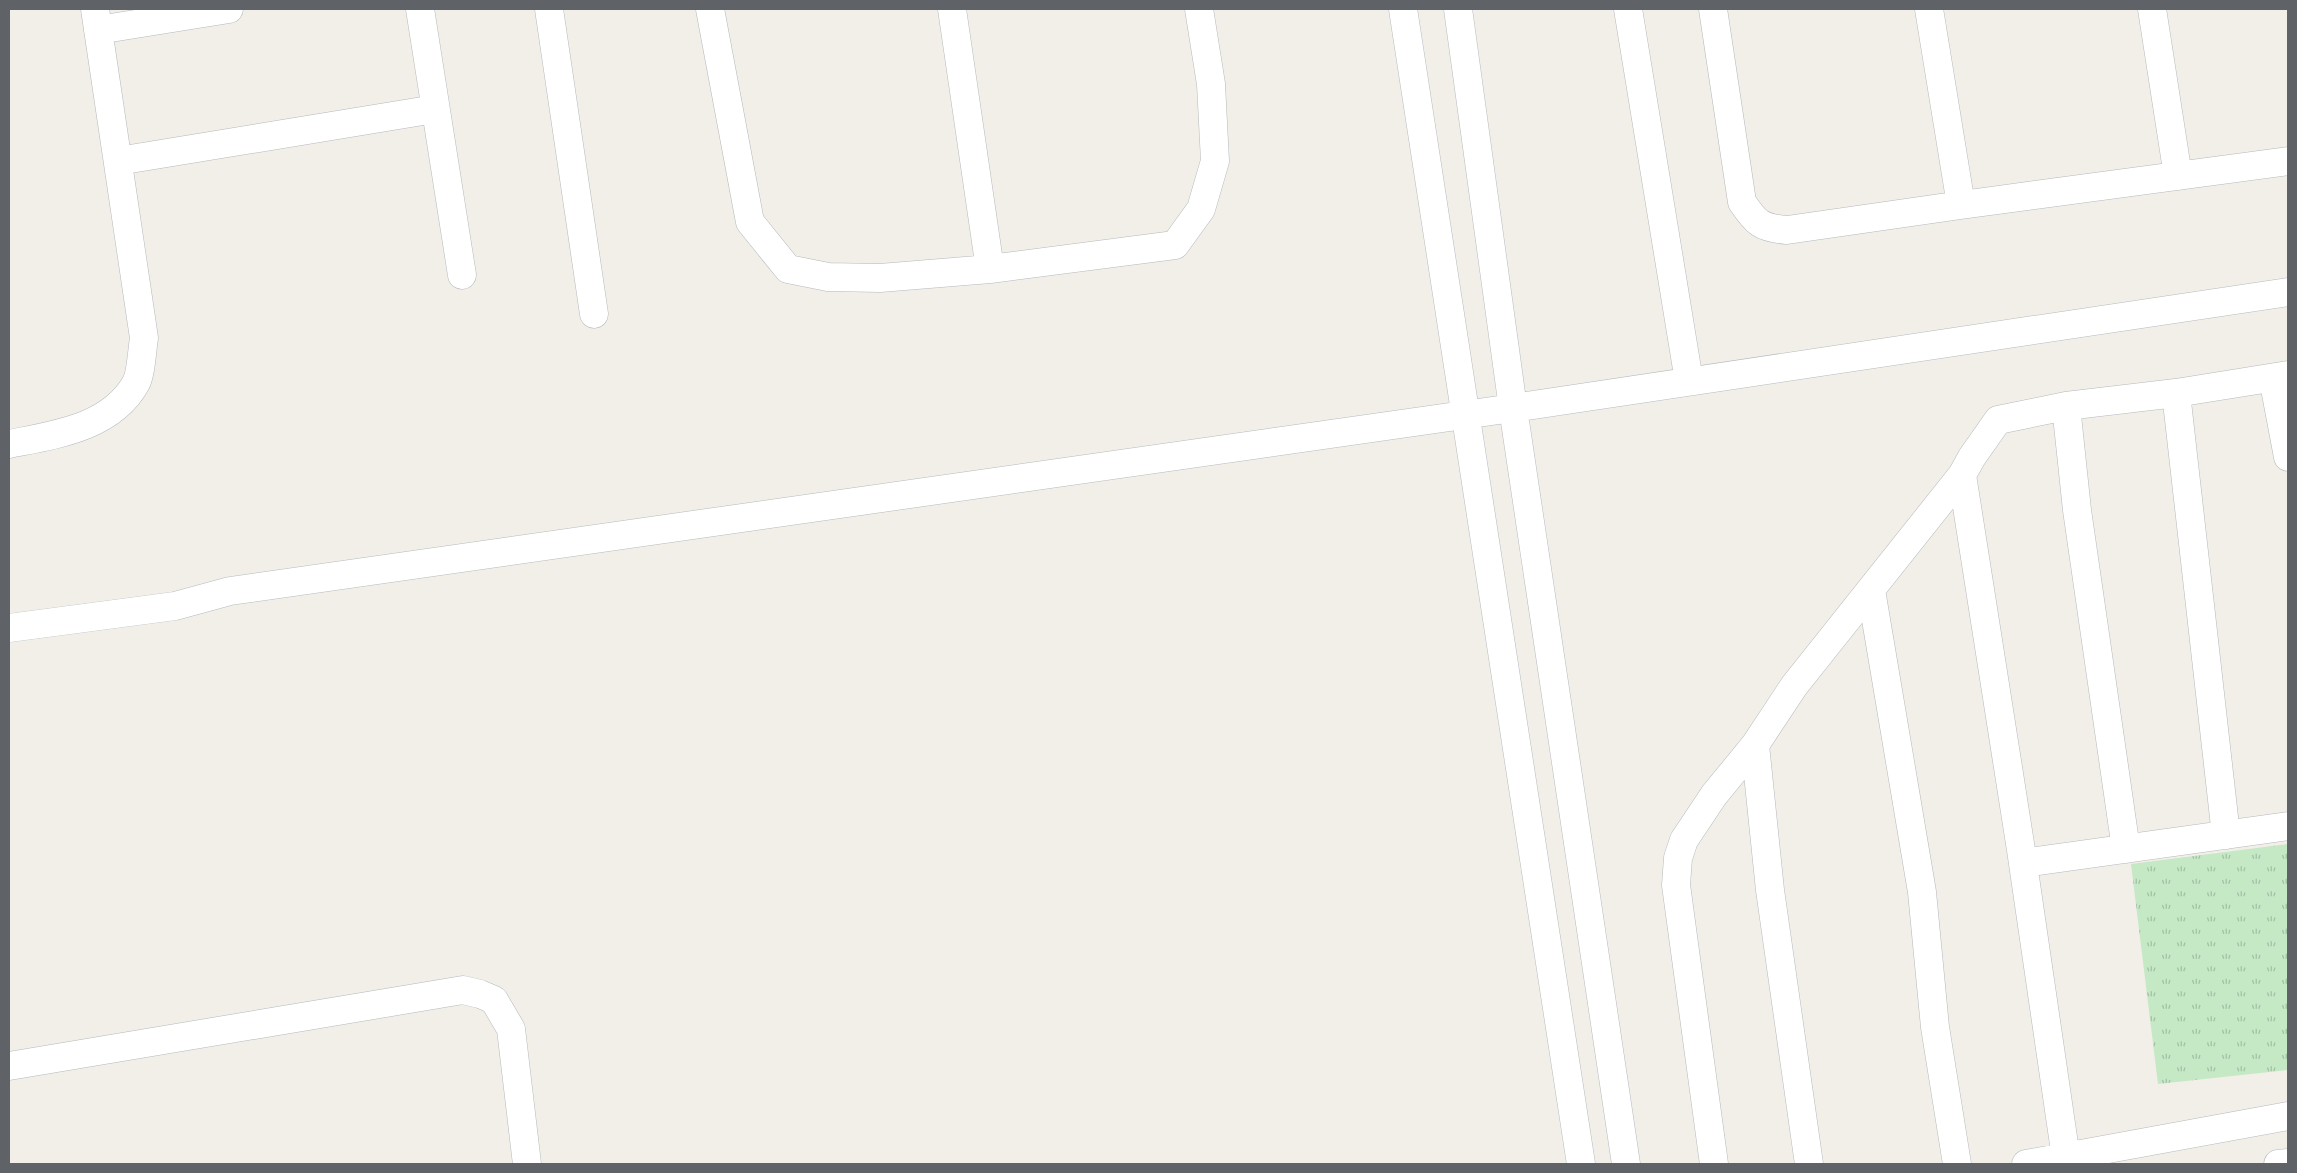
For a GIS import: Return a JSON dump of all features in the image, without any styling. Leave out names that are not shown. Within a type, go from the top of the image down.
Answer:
[{"type":"street","points":[[9,444],[72,432],[115,409],[136,382],[144,338],[97,19],[229,9]]},
{"type":"street","points":[[420,9],[462,275]]},
{"type":"street","points":[[549,9],[594,314]]},
{"type":"street","points":[[710,9],[750,222],[788,268],[828,277],[880,278],[990,270],[1175,245],[1201,209],[1216,161],[1211,84],[1199,9]]},
{"type":"street","points":[[952,9],[990,270]]},
{"type":"street","points":[[1403,9],[1581,1164]]},
{"type":"street","points":[[1458,9],[1513,408],[1626,1164]]},
{"type":"street","points":[[1628,9],[1689,381]]},
{"type":"street","points":[[1713,9],[1742,202],[1752,217],[1768,229],[1787,230],[2288,161]]},
{"type":"street","points":[[1929,9],[1961,205]]},
{"type":"street","points":[[2152,9],[2178,176]]},
{"type":"street","points":[[118,161],[435,109]]},
{"type":"street","points":[[9,628],[175,606],[240,589],[1464,413],[1513,408],[2288,292]]},
{"type":"street","points":[[1714,1164],[1676,885],[1678,858],[1684,840],[1714,795],[1755,745],[1794,686],[1962,475],[1998,420],[2066,406],[2176,393],[2280,376],[2288,457]]},
{"type":"street","points":[[2176,393],[2226,835]]},
{"type":"street","points":[[2066,406],[2077,510],[2126,848]]},
{"type":"street","points":[[1962,475],[2023,863],[2066,1158]]},
{"type":"street","points":[[1871,590],[1922,892],[1935,1027],[1957,1164]]},
{"type":"street","points":[[1755,745],[1770,890],[1809,1164]]},
{"type":"street","points":[[2023,863],[2288,826]]},
{"type":"street","points":[[9,1066],[462,990],[480,994],[494,1000],[511,1029],[527,1164]]},
{"type":"street","points":[[2026,1164],[2288,1116]]},
{"type":"street","points":[[2278,1164],[2288,1163]]},
{"type":"green space","points":[[2288,844],[2288,1070],[2158,1084],[2131,864]]}]
